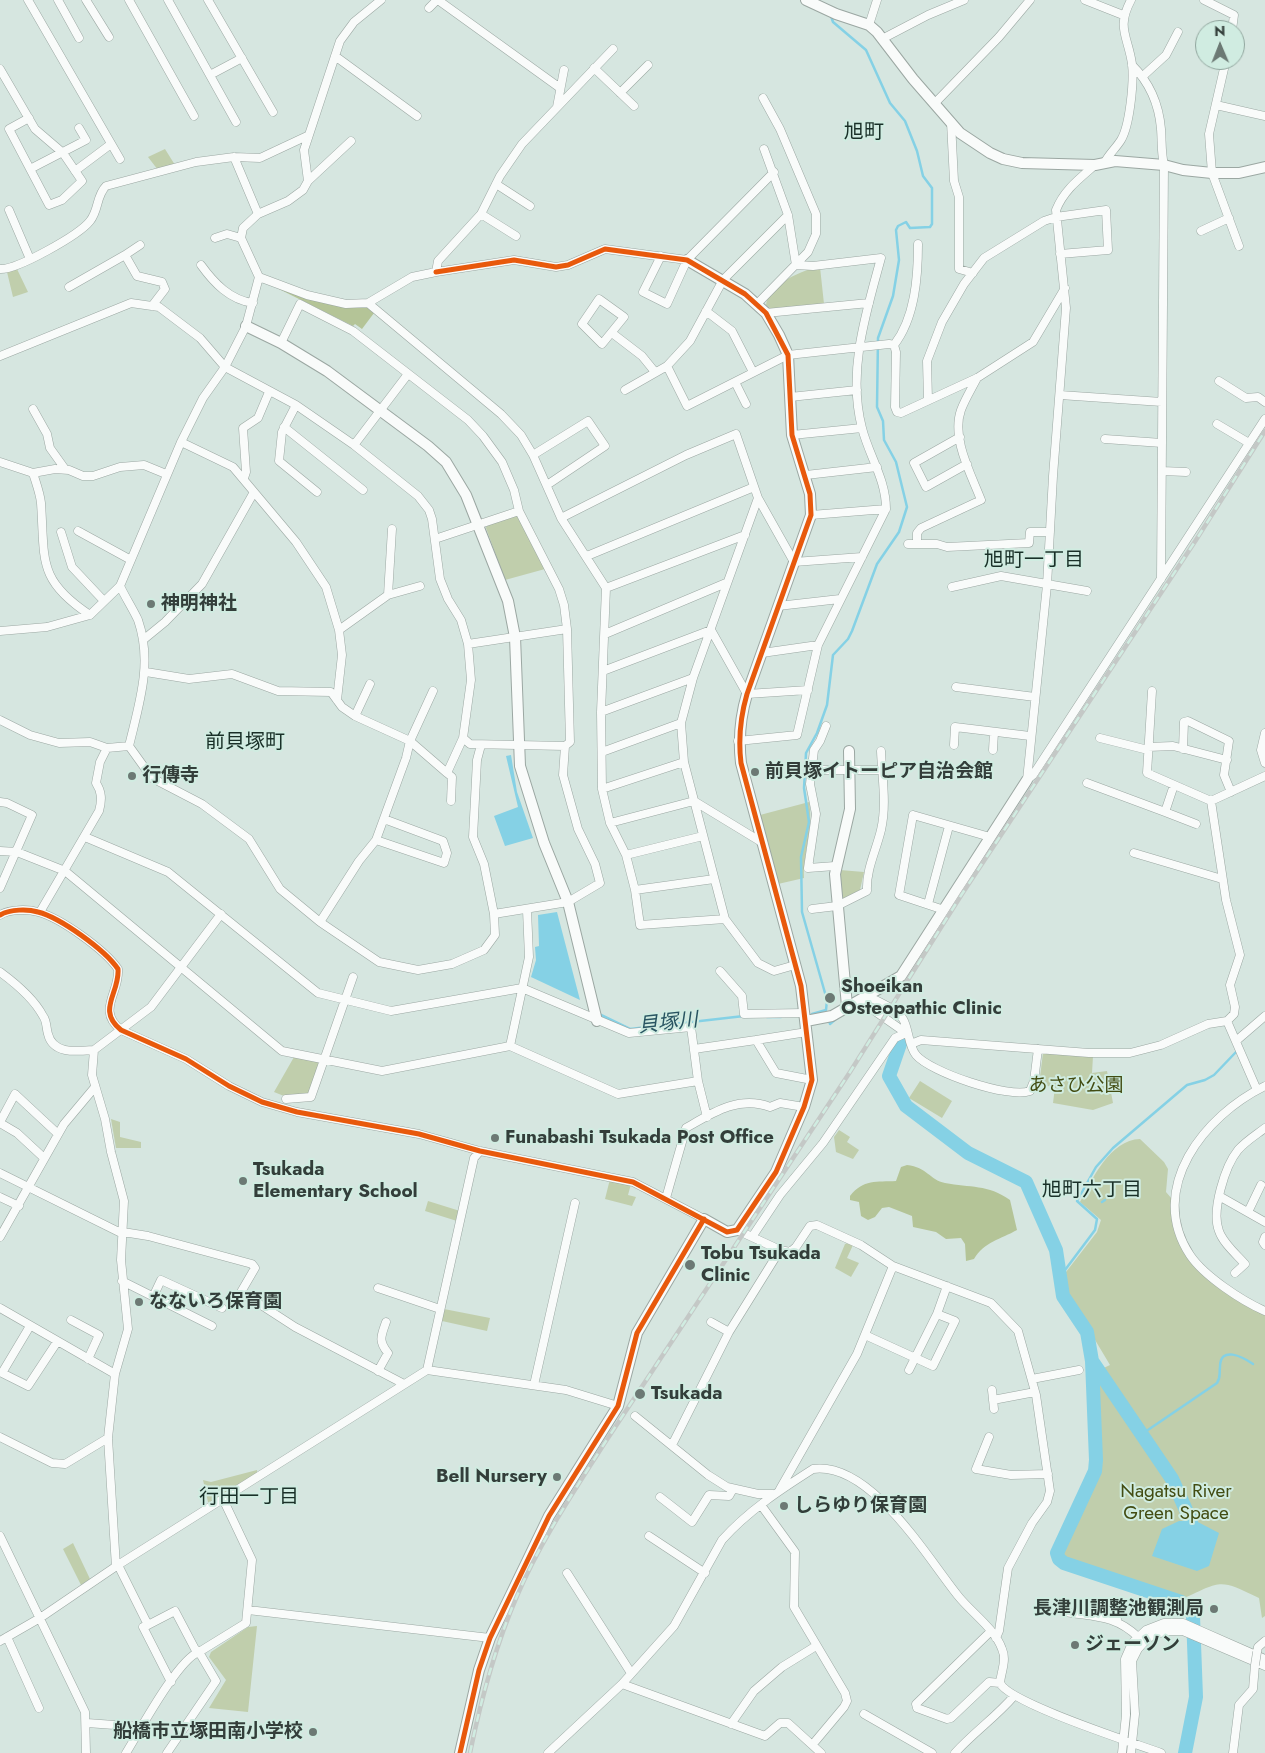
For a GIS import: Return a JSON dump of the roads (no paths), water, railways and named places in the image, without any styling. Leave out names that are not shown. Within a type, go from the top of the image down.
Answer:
[{"type":"street","points":[[28,0],[120,159]]},
{"type":"street","points":[[58,0],[79,38]]},
{"type":"street","points":[[86,0],[108,37]]},
{"type":"street","points":[[129,0],[194,116]]},
{"type":"street","points":[[168,0],[236,122]]},
{"type":"street","points":[[208,0],[273,112]]},
{"type":"street","points":[[308,181],[304,150],[307,136],[340,41],[354,22],[381,0]]},
{"type":"street","points":[[430,8],[437,0],[560,88]]},
{"type":"street","points":[[806,0],[836,14],[869,25],[950,122],[975,145],[1003,160],[1043,165],[1164,164],[1212,173],[1239,173],[1265,167]]},
{"type":"street","points":[[869,25],[877,0]]},
{"type":"street","points":[[882,39],[928,15],[964,0]]},
{"type":"street","points":[[934,103],[999,37],[1030,0]]},
{"type":"street","points":[[1085,0],[1123,15]]},
{"type":"street","points":[[1027,780],[1030,736],[1047,585],[1066,308],[1056,217],[1062,197],[1100,164],[1120,141],[1125,129],[1130,105],[1132,65],[1125,39],[1123,15],[1131,0]]},
{"type":"street","points":[[1204,0],[1234,14],[1233,20]]},
{"type":"street","points":[[1143,76],[1166,55],[1178,32]]},
{"type":"street","points":[[436,272],[438,260],[480,214],[496,184],[522,144],[613,49]]},
{"type":"street","points":[[335,56],[417,116]]},
{"type":"street","points":[[210,75],[242,58]]},
{"type":"street","points":[[620,93],[648,65]]},
{"type":"street","points":[[1132,65],[1143,76],[1153,93],[1161,128],[1160,150],[1164,164],[1161,579]]},
{"type":"street","points":[[594,68],[634,106]]},
{"type":"street","points":[[0,69],[29,118],[35,129],[63,153],[82,181],[62,200],[49,205],[9,129],[29,118]]},
{"type":"street","points":[[557,107],[564,70]]},
{"type":"street","points":[[1224,70],[1209,134],[1212,173],[1239,246]]},
{"type":"street","points":[[757,304],[808,252],[816,234],[816,214],[780,129],[763,98]]},
{"type":"street","points":[[1216,105],[1265,116]]},
{"type":"street","points":[[950,122],[954,181],[959,197],[958,270],[973,273]]},
{"type":"street","points":[[30,169],[86,140],[78,128]]},
{"type":"street","points":[[0,269],[14,268],[79,232],[91,220],[99,193],[106,186],[196,162],[234,157],[260,158],[307,136]]},
{"type":"street","points":[[0,631],[46,627],[90,615],[120,586],[181,442],[203,398],[225,367],[246,326],[259,277],[241,238],[243,228],[258,214],[288,201],[303,190],[308,181],[350,141]]},
{"type":"street","points":[[75,171],[111,144]]},
{"type":"street","points":[[764,149],[774,172],[788,215],[796,265]]},
{"type":"street","points":[[234,157],[258,214]]},
{"type":"street","points":[[661,256],[644,292],[667,304],[688,260],[774,172]]},
{"type":"street","points":[[496,184],[530,206]]},
{"type":"street","points":[[9,210],[30,259]]},
{"type":"street","points":[[928,400],[927,361],[942,322],[984,258],[1044,221],[1056,217],[1106,210],[1108,250],[1060,254]]},
{"type":"street","points":[[480,214],[516,236]]},
{"type":"street","points":[[626,390],[667,366],[690,341],[723,280],[788,215]]},
{"type":"street","points":[[1201,231],[1229,218]]},
{"type":"street","points":[[215,238],[227,234],[241,238]]},
{"type":"street","points":[[918,244],[914,299],[899,339],[894,345],[897,412],[901,413],[977,378],[1033,342],[1065,288]]},
{"type":"street","points":[[70,287],[140,245]]},
{"type":"street","points":[[0,915],[12,911],[40,912],[64,925],[97,948],[118,968],[117,984],[109,1010],[113,1023],[121,1030],[186,1059],[229,1086],[262,1102],[297,1112],[419,1134],[480,1150],[634,1182],[727,1232],[733,1233],[737,1230],[776,1172],[804,1107],[812,1080],[806,1022],[795,965],[741,763],[738,741],[740,720],[747,694],[810,515],[810,494],[806,475],[792,435],[788,355],[766,313],[757,304],[723,280],[688,260],[605,249],[568,265],[556,267],[514,260],[412,277],[368,303],[346,304],[259,277]]},
{"type":"street","points":[[125,255],[137,276],[162,282],[165,289],[152,306]]},
{"type":"street","points":[[738,741],[797,735],[818,645],[886,508],[886,491],[862,428],[857,390],[858,346],[868,303],[882,258],[813,266],[796,265]]},
{"type":"street","points":[[201,265],[222,288],[239,301],[253,303]]},
{"type":"street","points":[[599,299],[624,317],[612,333],[602,344],[582,324],[599,299]]},
{"type":"street","points":[[368,303],[501,414],[521,435],[533,455],[561,518],[606,588],[601,712],[602,789],[610,823],[626,855],[635,890],[640,925],[725,919]]},
{"type":"street","points":[[766,313],[868,303]]},
{"type":"street","points":[[0,356],[122,306],[131,304],[159,307],[200,338],[225,367],[296,406],[354,446],[418,496],[429,510],[440,579],[448,599],[461,620],[468,644],[471,680],[462,738],[448,773]]},
{"type":"street","points":[[281,344],[300,304],[353,331],[468,420],[483,436],[502,462],[514,490],[519,510],[559,589],[567,629],[570,742],[565,746],[481,745],[470,744],[462,738]]},
{"type":"street","points":[[706,311],[732,331],[753,372]]},
{"type":"street","points":[[246,326],[327,371],[428,446],[446,462],[466,495],[480,525],[508,601],[515,637],[517,746],[526,789],[544,843],[568,902],[597,1021]]},
{"type":"street","points":[[612,333],[642,356],[655,372]]},
{"type":"street","points":[[667,366],[687,406],[788,355],[858,346],[894,345]]},
{"type":"street","points":[[354,446],[408,374]]},
{"type":"street","points":[[917,543],[917,533],[921,528],[981,500],[966,464],[960,437],[961,410],[977,378]]},
{"type":"street","points":[[1219,381],[1246,398],[1258,397],[1265,402]]},
{"type":"street","points":[[735,382],[746,404]]},
{"type":"street","points":[[790,397],[857,390]]},
{"type":"street","points":[[244,478],[246,472],[242,428],[258,418],[269,392]]},
{"type":"street","points":[[1060,395],[1162,402]]},
{"type":"street","points":[[296,406],[284,428],[279,461],[317,492]]},
{"type":"street","points":[[33,409],[47,434],[50,448],[65,469]]},
{"type":"street","points":[[694,1049],[756,1040],[806,1022],[832,1016],[901,976],[1027,780],[1033,775],[1265,419]]},
{"type":"street","points":[[533,455],[588,421],[605,446],[546,485]]},
{"type":"street","points":[[1217,424],[1250,443]]},
{"type":"street","points":[[284,428],[363,490]]},
{"type":"street","points":[[792,435],[862,428]]},
{"type":"street","points":[[561,518],[686,455],[736,434],[758,498],[794,562]]},
{"type":"street","points":[[960,437],[914,463],[926,487],[966,464]]},
{"type":"street","points":[[1105,439],[1162,443]]},
{"type":"street","points":[[181,442],[233,466],[296,542],[326,587],[339,630],[342,654],[337,700]]},
{"type":"street","points":[[0,462],[33,473],[65,469],[83,476],[93,476],[120,467],[144,465],[166,474]]},
{"type":"street","points":[[806,475],[877,467]]},
{"type":"street","points":[[1162,471],[1186,472]]},
{"type":"street","points":[[33,473],[41,501],[43,553],[48,574],[58,589],[73,604],[90,615]]},
{"type":"street","points":[[587,556],[754,486]]},
{"type":"street","points":[[144,640],[165,622],[202,584],[254,492]]},
{"type":"street","points":[[758,498],[726,583],[712,630],[693,678],[681,723],[684,762],[725,919],[758,963],[774,971],[795,965]]},
{"type":"street","points":[[810,515],[886,508]]},
{"type":"street","points":[[435,539],[519,510]]},
{"type":"street","points":[[388,595],[392,530]]},
{"type":"street","points":[[78,531],[131,560]]},
{"type":"street","points":[[61,532],[72,567],[104,602]]},
{"type":"street","points":[[908,544],[917,543],[947,547],[1029,543],[1030,532],[1050,532]]},
{"type":"street","points":[[606,588],[744,535]]},
{"type":"street","points":[[794,562],[862,557]]},
{"type":"street","points":[[952,587],[1001,576],[1087,591]]},
{"type":"street","points":[[605,634],[726,583]]},
{"type":"street","points":[[120,586],[137,619],[144,640],[146,672],[129,746],[152,778],[202,804],[249,839],[280,889],[320,922],[379,962],[418,970],[452,964],[484,950],[495,935],[494,914],[484,864],[473,837],[477,760],[481,745]]},
{"type":"street","points":[[339,630],[388,595],[420,586]]},
{"type":"street","points":[[778,606],[840,599]]},
{"type":"street","points":[[468,644],[567,629]]},
{"type":"street","points":[[603,671],[712,630]]},
{"type":"street","points":[[712,630],[747,694]]},
{"type":"street","points":[[762,653],[818,645]]},
{"type":"street","points":[[146,672],[189,679],[232,674],[278,690],[331,692],[342,707],[355,716],[410,741],[448,773],[452,777],[451,801]]},
{"type":"street","points":[[601,712],[693,678]]},
{"type":"street","points":[[355,716],[370,684]]},
{"type":"street","points":[[956,687],[1035,697]]},
{"type":"street","points":[[747,694],[808,690]]},
{"type":"street","points":[[320,922],[359,861],[376,840],[410,741],[433,691]]},
{"type":"street","points":[[1152,691],[1147,773],[1211,801],[1265,776]]},
{"type":"street","points":[[0,720],[30,735],[59,743],[90,742],[107,748],[129,746]]},
{"type":"street","points":[[1183,749],[1184,722],[1188,721],[1229,741],[1224,775],[1230,792]]},
{"type":"street","points":[[602,752],[681,723]]},
{"type":"street","points":[[826,726],[814,750],[810,790],[816,814],[808,868],[835,866]]},
{"type":"street","points":[[954,746],[955,727],[1030,736]]},
{"type":"street","points":[[993,750],[994,732]]},
{"type":"street","points":[[1265,733],[1261,750],[1265,763]]},
{"type":"street","points":[[1100,738],[1148,748],[1173,746],[1227,760]]},
{"type":"street","points":[[494,914],[568,902],[600,883],[595,864],[578,829],[563,775],[565,746]]},
{"type":"street","points":[[40,912],[85,837],[102,802],[100,790],[96,783],[100,762],[107,748]]},
{"type":"street","points":[[847,1006],[835,866],[850,809],[849,750]]},
{"type":"street","points":[[812,909],[837,906],[867,891],[866,879],[881,830],[884,810],[881,752]]},
{"type":"street","points":[[602,789],[684,762]]},
{"type":"street","points":[[812,770],[882,770]]},
{"type":"street","points":[[1087,783],[1196,824]]},
{"type":"street","points":[[1164,812],[1174,785]]},
{"type":"street","points":[[610,823],[694,801],[763,843]]},
{"type":"street","points":[[911,1044],[921,1040],[1089,1053],[1130,1053],[1161,1045],[1196,1028],[1227,1021],[1234,1014],[1235,1007],[1230,985],[1240,955],[1222,879],[1211,801]]},
{"type":"street","points":[[0,802],[7,803],[32,815],[18,852],[0,888]]},
{"type":"street","points":[[944,910],[899,895],[913,815],[990,838]]},
{"type":"street","points":[[376,840],[444,863],[447,853],[443,841],[384,819]]},
{"type":"street","points":[[928,904],[949,826]]},
{"type":"street","points":[[626,855],[703,836]]},
{"type":"street","points":[[85,837],[168,872],[318,994],[391,1011],[522,988],[629,1033],[691,1027],[698,1081],[707,1116]]},
{"type":"street","points":[[0,851],[18,852],[65,871],[282,1051],[382,1071],[510,1046],[618,1094],[698,1081]]},
{"type":"street","points":[[1134,853],[1222,879]]},
{"type":"street","points":[[635,890],[714,879]]},
{"type":"street","points":[[510,1046],[529,957],[527,910]]},
{"type":"street","points":[[0,972],[14,983],[43,1016],[48,1036],[55,1046],[68,1051],[94,1050],[152,1007],[221,914]]},
{"type":"street","points":[[720,971],[742,996],[744,1014],[806,1022]]},
{"type":"street","points":[[286,1099],[311,1097],[353,976]]},
{"type":"street","points":[[864,998],[906,1033],[916,1054],[928,1065],[944,1073],[989,1089],[1026,1093],[1032,1087],[1038,1049]]},
{"type":"street","points":[[1236,1040],[1265,1016]]},
{"type":"street","points":[[1227,1021],[1257,1090]]},
{"type":"street","points":[[752,1237],[780,1195],[823,1143],[895,1038],[906,1033]]},
{"type":"street","points":[[756,1040],[776,1073],[812,1080]]},
{"type":"street","points":[[94,1050],[92,1075],[106,1118],[111,1152],[124,1201],[122,1281],[128,1330],[115,1374],[108,1438],[117,1566],[148,1625]]},
{"type":"street","points":[[1265,1086],[1237,1104],[1203,1132],[1182,1168],[1175,1201],[1179,1232],[1190,1255],[1229,1291],[1265,1311]]},
{"type":"street","points":[[0,1237],[58,1134],[95,1087]]},
{"type":"street","points":[[44,1158],[17,1133],[0,1123],[15,1094],[58,1134]]},
{"type":"street","points":[[666,1198],[686,1128],[733,1104],[757,1102],[770,1108],[780,1103],[804,1107]]},
{"type":"street","points":[[1235,1273],[1245,1264],[1222,1237],[1218,1229],[1219,1196],[1226,1173],[1237,1152],[1265,1128]]},
{"type":"street","points":[[428,1370],[474,1158],[480,1150]]},
{"type":"street","points":[[0,1173],[123,1233],[148,1236],[252,1264],[255,1268],[241,1292],[295,1328],[404,1384]]},
{"type":"street","points":[[1248,1212],[1261,1185]]},
{"type":"street","points":[[1219,1196],[1265,1222]]},
{"type":"street","points":[[0,1197],[19,1206]]},
{"type":"street","points":[[534,1386],[575,1203]]},
{"type":"street","points":[[460,1753],[479,1670],[490,1638],[548,1516],[618,1406],[637,1333],[704,1219]]},
{"type":"street","points":[[737,1230],[780,1250],[793,1251],[810,1226],[817,1225],[861,1245],[893,1266],[991,1303],[1018,1331],[1036,1392],[1048,1474],[1049,1496],[1008,1568],[999,1631],[996,1638]]},
{"type":"street","points":[[1265,1237],[1263,1242],[1265,1245]]},
{"type":"street","points":[[672,1445],[728,1332],[780,1250]]},
{"type":"street","points":[[776,1492],[811,1438],[858,1354],[893,1266]]},
{"type":"street","points":[[153,1296],[161,1280],[222,1308]]},
{"type":"street","points":[[122,1281],[212,1326]]},
{"type":"street","points":[[909,1370],[937,1314],[947,1286]]},
{"type":"street","points":[[378,1288],[440,1309]]},
{"type":"street","points":[[0,1308],[56,1342],[115,1374]]},
{"type":"street","points":[[865,1335],[933,1366],[955,1321],[937,1314]]},
{"type":"street","points":[[71,1320],[99,1335],[88,1359]]},
{"type":"street","points":[[378,1371],[388,1353],[381,1345],[380,1338],[386,1322]]},
{"type":"street","points":[[711,1322],[728,1332]]},
{"type":"street","points":[[30,1326],[2,1373],[28,1386],[56,1342]]},
{"type":"street","points":[[39,1708],[4,1639],[40,1618],[117,1566],[428,1370],[578,1393],[618,1406]]},
{"type":"street","points":[[1032,1379],[1079,1370]]},
{"type":"street","points":[[992,1390],[994,1409]]},
{"type":"street","points":[[993,1400],[1036,1392]]},
{"type":"street","points":[[635,1416],[708,1475],[733,1489],[776,1492]]},
{"type":"street","points":[[0,1437],[52,1463],[59,1464],[65,1464],[108,1438]]},
{"type":"street","points":[[990,1437],[976,1468],[1011,1475],[1048,1474]]},
{"type":"street","points":[[548,1753],[622,1684],[674,1626],[722,1540],[776,1492],[813,1469],[830,1469],[852,1478],[886,1505],[913,1532],[960,1598],[996,1638],[1004,1652],[1000,1682],[1007,1692],[1161,1753]]},
{"type":"street","points":[[660,1497],[692,1522],[709,1495],[729,1496],[733,1489]]},
{"type":"street","points":[[126,1753],[171,1682],[193,1654],[200,1652],[246,1623],[252,1560],[223,1499]]},
{"type":"street","points":[[761,1505],[795,1552],[794,1607],[845,1693],[847,1701],[813,1744]]},
{"type":"street","points":[[0,1536],[85,1712],[87,1723],[86,1753]]},
{"type":"street","points":[[649,1536],[705,1572]]},
{"type":"street","points":[[567,1573],[631,1673]]},
{"type":"street","points":[[1116,1602],[1117,1621]]},
{"type":"street","points":[[1062,1607],[1065,1612],[1117,1621],[1125,1625],[1138,1637]]},
{"type":"street","points":[[248,1610],[490,1638]]},
{"type":"street","points":[[167,1753],[216,1681],[200,1652],[195,1649],[175,1611],[143,1627],[171,1682]]},
{"type":"street","points":[[1131,1753],[1125,1660],[1127,1651],[1138,1637],[1158,1624],[1176,1622],[1198,1638],[1265,1666]]},
{"type":"street","points":[[1122,1753],[1129,1741],[1135,1696],[1132,1670],[1134,1655],[1148,1638],[1160,1632],[1197,1628],[1235,1648],[1265,1659]]},
{"type":"street","points":[[990,1632],[916,1704],[917,1708],[947,1719],[951,1718],[989,1682],[1000,1682]]},
{"type":"street","points":[[1233,1753],[1239,1705],[1253,1689],[1255,1666],[1265,1641]]},
{"type":"street","points":[[731,1724],[754,1690],[782,1666],[816,1646]]},
{"type":"street","points":[[1255,1666],[1265,1671]]},
{"type":"street","points":[[622,1684],[765,1736],[780,1724],[788,1723],[821,1753]]},
{"type":"street","points":[[955,1753],[971,1735],[1000,1713],[1014,1696]]},
{"type":"street","points":[[864,1714],[932,1753]]},
{"type":"street","points":[[87,1723],[142,1727]]},
{"type":"water","points":[[511,755],[517,792],[533,838],[505,846],[494,816],[518,807],[506,756]]},
{"type":"water","points":[[557,912],[580,1000],[531,977],[536,960],[535,947],[539,946],[538,915]]},
{"type":"water","points":[[1179,1521],[1196,1521],[1219,1533],[1209,1566],[1197,1571],[1152,1556],[1162,1529]]},
{"type":"waterway","points":[[812,1014],[826,1010],[827,1000],[802,912],[801,857],[809,822],[804,788],[806,753],[817,733],[827,705],[833,655],[848,639],[877,564],[899,532],[907,507],[896,462],[884,440],[883,421],[877,407],[878,338],[893,296],[899,260],[896,230],[898,226],[906,222],[910,228],[930,227],[932,224],[932,188],[923,176],[917,151],[905,121],[890,103],[866,50],[833,22],[831,16]]},
{"type":"waterway","points":[[857,1007],[860,1006],[867,1010]]},
{"type":"waterway","name":"貝塚川","points":[[599,1014],[630,1029],[744,1016]]},
{"type":"waterway","name":"貝塚川","points":[[767,1017],[781,1017]]},
{"type":"waterway","points":[[829,1020],[830,1024],[837,1018]]},
{"type":"waterway","points":[[900,1044],[889,1076],[906,1106],[968,1153],[1026,1182],[1056,1250],[1063,1296],[1087,1332],[1092,1361],[1096,1460],[1095,1471],[1057,1553],[1059,1559],[1064,1563],[1181,1602],[1190,1609],[1193,1616],[1196,1697],[1185,1753]]},
{"type":"waterway","points":[[1059,1278],[1095,1230],[1097,1219],[1077,1201],[1096,1167],[1113,1148],[1187,1085],[1205,1080],[1214,1075],[1236,1052]]},
{"type":"waterway","points":[[1142,1434],[1217,1383],[1221,1360],[1224,1356],[1238,1356],[1253,1364]]},
{"type":"waterway","points":[[1092,1361],[1172,1479],[1191,1521]]},
{"type":"railway","points":[[470,1753],[484,1693],[502,1634],[526,1576],[557,1518],[850,1072],[962,894],[1196,540],[1265,431]]},
{"type":"place","name":"神明神社","points":[[151,604]]},
{"type":"place","name":"前貝塚イトーピア自治会館","points":[[755,772]]},
{"type":"place","name":"行傳寺","points":[[132,776]]},
{"type":"place","name":"Shoeikan Osteopathic Clinic","points":[[830,998]]},
{"type":"place","name":"Funabashi Tsukada Post Office","points":[[495,1138]]},
{"type":"place","name":"Tsukada Elementary School","points":[[243,1181]]},
{"type":"place","name":"Tobu Tsukada Clinic","points":[[690,1265]]},
{"type":"place","name":"なないろ保育園","points":[[139,1302]]},
{"type":"place","name":"Tsukada","points":[[640,1394]]},
{"type":"place","name":"Bell Nursery","points":[[557,1477]]},
{"type":"place","name":"しらゆり保育園","points":[[784,1506]]},
{"type":"place","name":"長津川調整池観測局","points":[[1214,1609]]},
{"type":"place","name":"ジェーソン","points":[[1075,1645]]},
{"type":"place","name":"船橋市立塚田南小学校","points":[[313,1732]]},
{"type":"district","name":"旭町","points":[[864,133]]},
{"type":"district","name":"旭町一丁目","points":[[1034,561]]},
{"type":"district","name":"前貝塚町","points":[[245,743]]},
{"type":"district","name":"旭町六丁目","points":[[1092,1191]]},
{"type":"district","name":"行田一丁目","points":[[249,1498]]},
{"type":"park label","name":"あさひ公園","points":[[1076,1086]]},
{"type":"park label","name":"Nagatsu River Green Space","points":[[1176,1503]]}]
